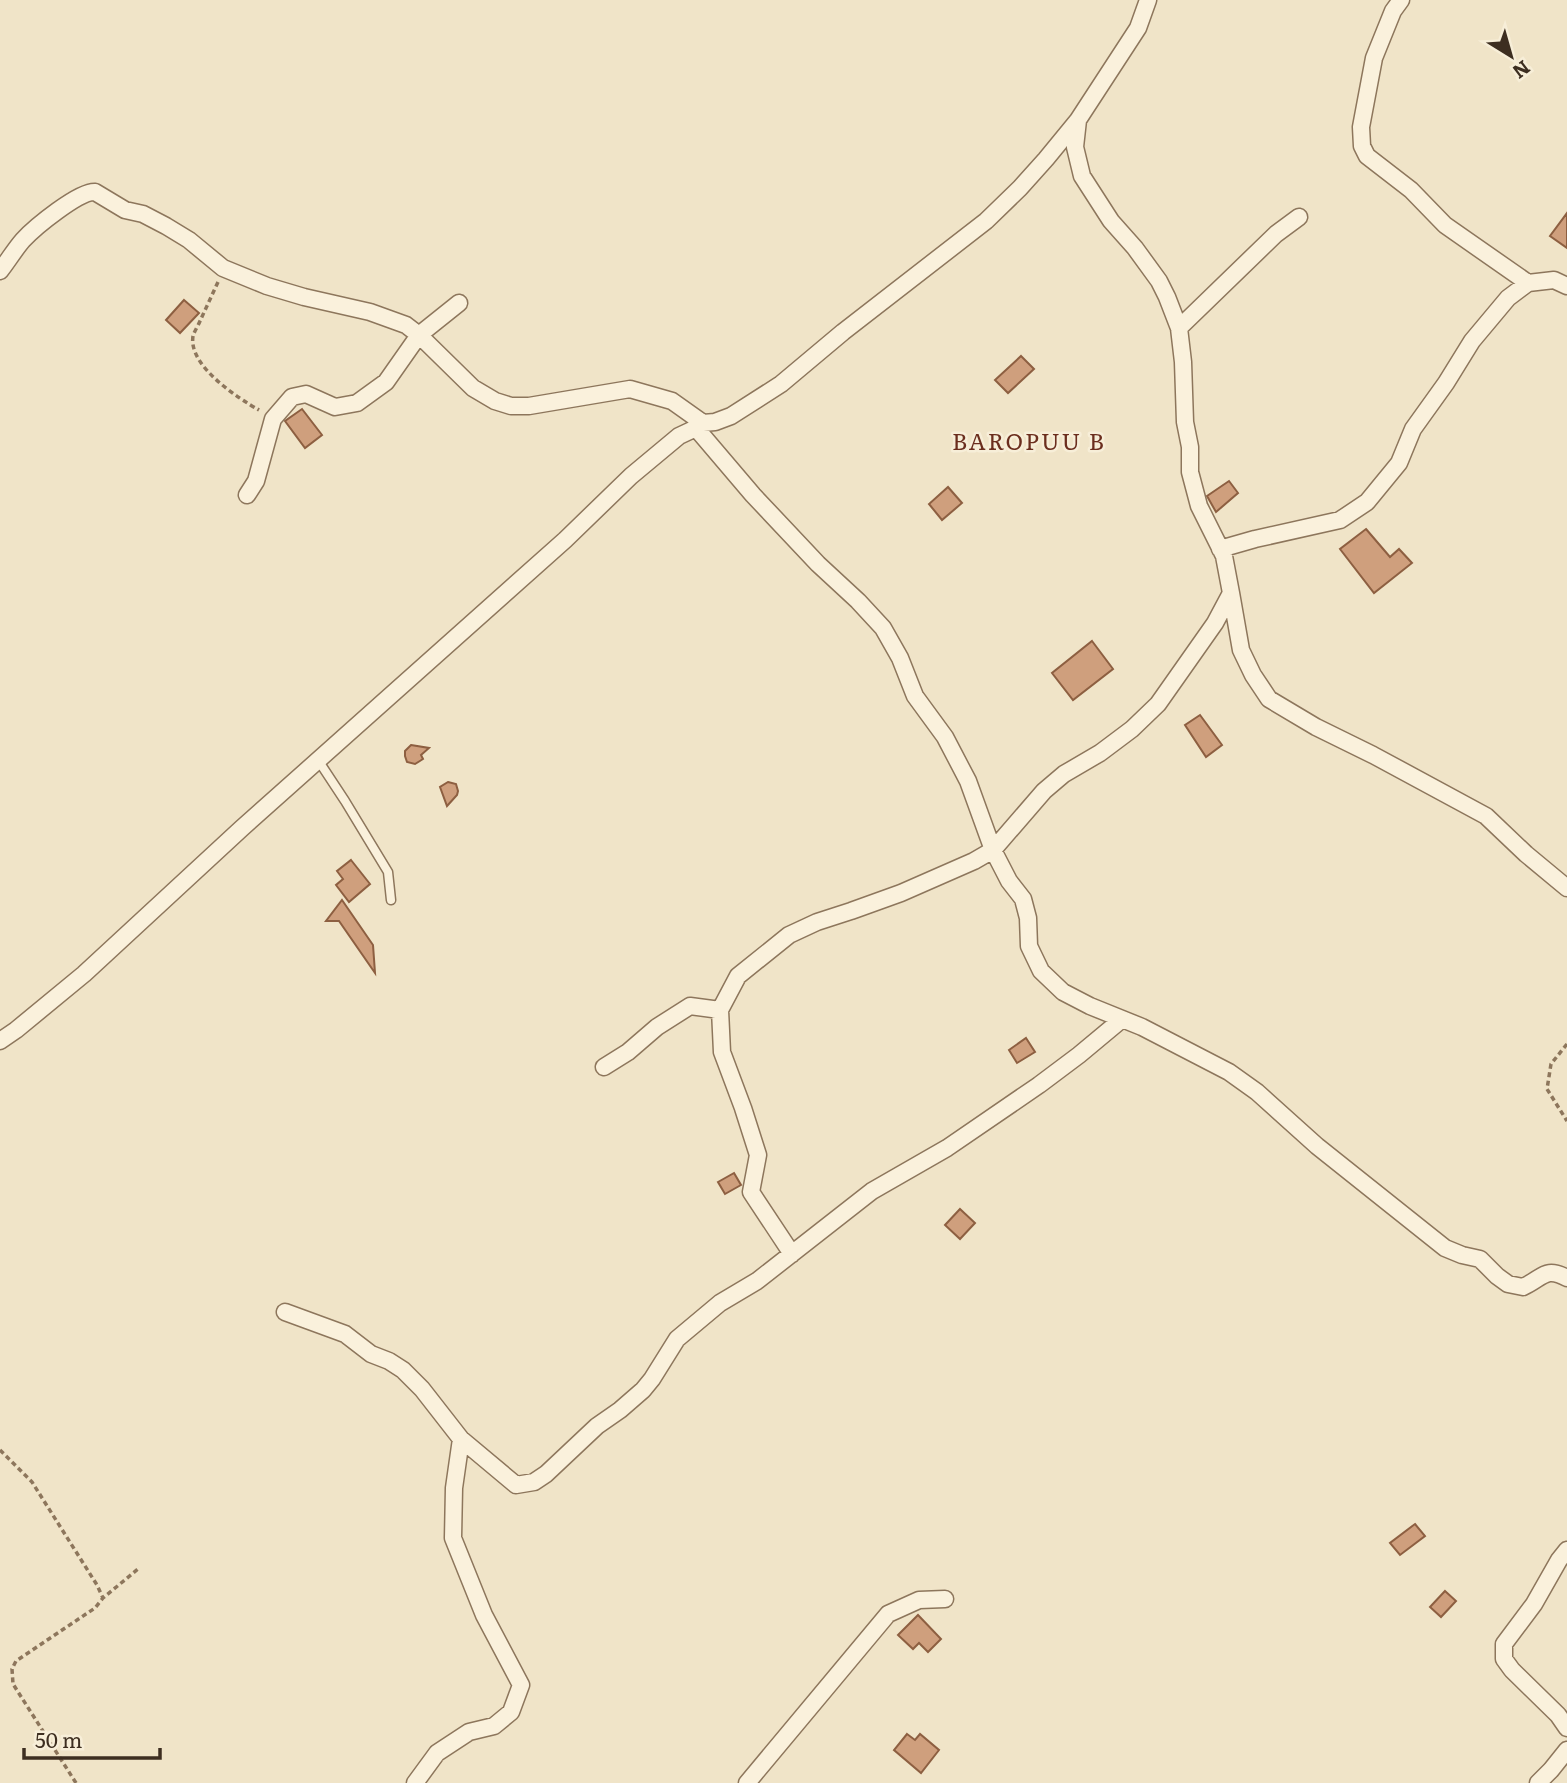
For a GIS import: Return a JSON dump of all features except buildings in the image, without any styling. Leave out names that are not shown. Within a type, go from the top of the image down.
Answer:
[{"type":"street","points":[[0,1041],[84,974],[242,828],[565,540],[631,476],[679,436],[699,426],[731,416],[781,384],[843,332],[986,221],[1037,169],[1078,120],[1138,27],[1147,0]]},
{"type":"street","points":[[1401,0],[1392,11],[1374,58],[1361,128],[1362,146],[1367,156],[1411,190],[1444,225],[1528,282]]},
{"type":"street","points":[[1078,120],[1075,147],[1082,176],[1111,221],[1159,281],[1179,328],[1190,472],[1199,506],[1224,556],[1241,650],[1253,675],[1269,699],[1316,727],[1486,816],[1567,888]]},
{"type":"street","points":[[0,271],[6,254],[46,219],[82,194],[91,191],[125,210],[143,214],[166,226],[189,240],[223,268],[267,286],[382,316],[406,325],[473,388],[495,401],[511,406],[529,406],[630,389],[672,401],[699,426],[753,495],[883,628],[900,658],[915,696],[944,737],[968,781],[993,850],[1009,881],[1023,899],[1028,918],[1029,946],[1041,971],[1063,992],[1121,1020],[1142,1027],[1229,1072],[1445,1248],[1480,1258],[1508,1284],[1523,1287],[1549,1272],[1567,1278]]},
{"type":"street","points":[[1179,328],[1276,234],[1299,217]]},
{"type":"street","points":[[1220,549],[1340,520],[1367,502],[1399,463],[1413,429],[1472,341],[1508,298],[1528,282],[1554,280],[1566,284]]},
{"type":"street","points":[[247,495],[256,481],[272,419],[292,397],[306,394],[335,407],[357,403],[386,382],[419,335],[459,303]]},
{"type":"street","points":[[792,1254],[751,1192],[758,1155],[744,1108],[722,1052],[720,1010],[738,976],[789,935],[817,922],[901,893],[993,850],[1044,791],[1064,774],[1100,753],[1132,729],[1158,704],[1215,623],[1231,593]]},
{"type":"street","points":[[604,1067],[690,1006],[720,1010]]},
{"type":"street","points":[[285,1312],[345,1334],[372,1354],[389,1361],[422,1389],[461,1439],[516,1485],[534,1482],[597,1426],[643,1390],[677,1339],[720,1303],[757,1281],[872,1191],[947,1148],[991,1118],[1079,1055],[1121,1020]]},
{"type":"street","points":[[415,1783],[437,1753],[469,1732],[494,1726],[511,1712],[520,1685],[484,1615],[453,1538],[454,1488],[461,1439]]},
{"type":"street","points":[[1567,1550],[1534,1604],[1504,1644],[1504,1658],[1512,1670],[1558,1715],[1567,1728]]},
{"type":"street","points":[[747,1783],[888,1614],[919,1600],[945,1599]]},
{"type":"street","points":[[1538,1783],[1567,1750]]},
{"type":"lane","points":[[318,760],[387,872],[391,900]]},
{"type":"path","points":[[223,268],[193,336],[194,349],[215,379],[236,397],[272,419]]},
{"type":"path","points":[[1567,1044],[1551,1064],[1547,1089],[1567,1121]]},
{"type":"path","points":[[0,1450],[32,1482],[103,1598]]},
{"type":"path","points":[[76,1783],[13,1684],[12,1669],[16,1661],[95,1608],[138,1569]]},
{"type":"district","name":"BAROPUU B","points":[[1029,440]]}]
